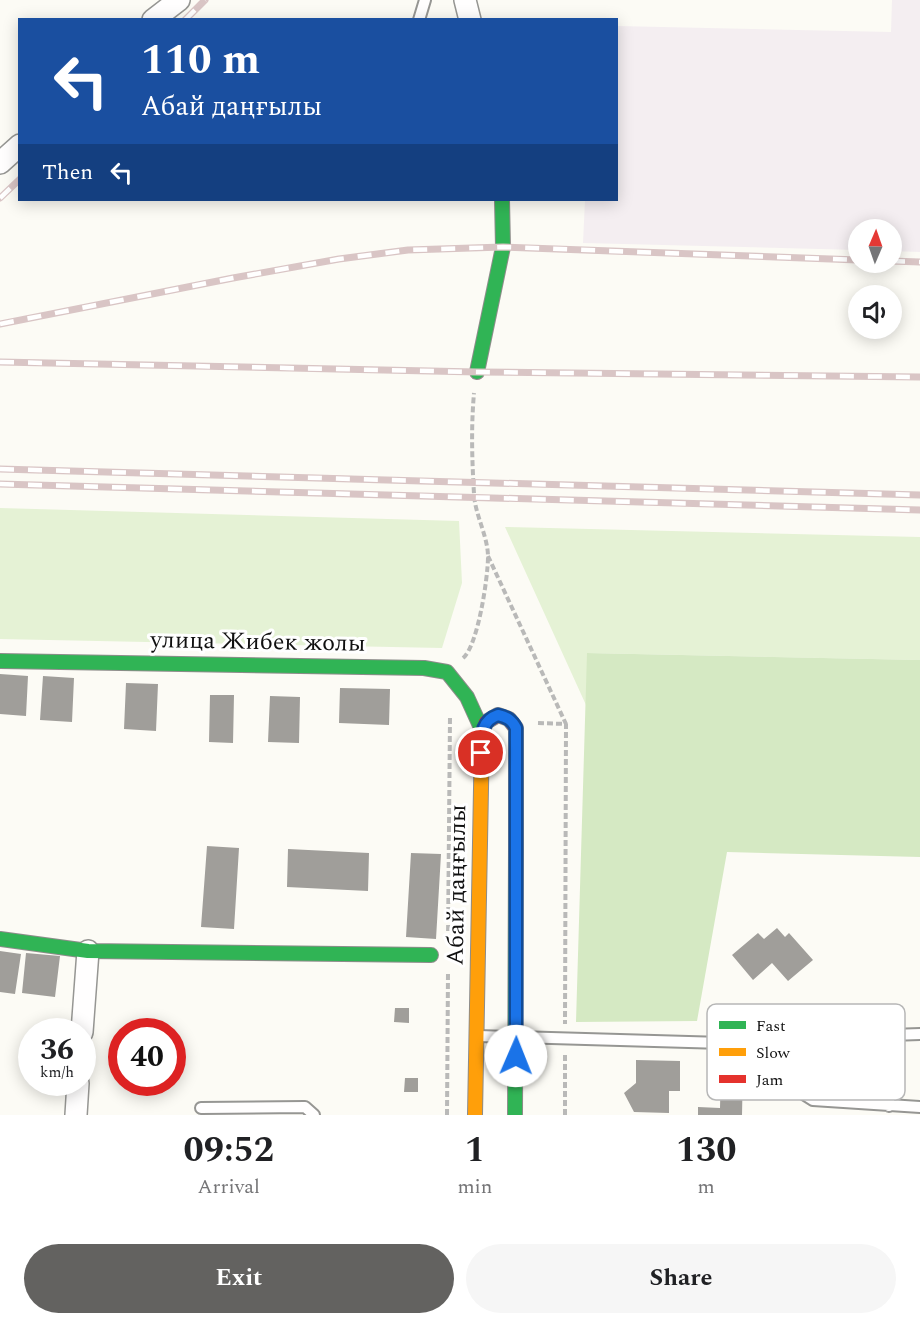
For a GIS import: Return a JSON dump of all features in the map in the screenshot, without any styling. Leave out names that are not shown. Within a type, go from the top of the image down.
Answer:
[{"type":"street","points":[[156,18],[179,0]]},
{"type":"street","points":[[465,0],[470,18]]},
{"type":"street","points":[[0,163],[18,147]]},
{"type":"street","points":[[477,372],[503,247],[502,201]]},
{"type":"street","name":"улица Жибек жолы","points":[[0,661],[424,668],[447,672]]},
{"type":"street","points":[[447,672],[467,697],[482,730]]},
{"type":"street","points":[[482,730],[486,722],[498,715],[513,722],[516,728],[514,1115]]},
{"type":"street","name":"Абай даңғылы","points":[[475,1115],[482,730]]},
{"type":"street","points":[[0,939],[88,951],[431,955]]},
{"type":"street","points":[[83,1018],[88,951]]},
{"type":"street","points":[[76,1115],[77,1096]]},
{"type":"lane","points":[[420,18],[425,0]]},
{"type":"lane","points":[[905,1035],[920,1034]]},
{"type":"lane","points":[[477,1036],[707,1042]]},
{"type":"lane","points":[[813,1100],[920,1107]]},
{"type":"lane","points":[[889,1100],[889,1106]]},
{"type":"lane","points":[[201,1107],[304,1107],[314,1115]]},
{"type":"path","points":[[477,372],[471,428],[474,497],[488,556],[566,724],[565,1115]]},
{"type":"path","points":[[447,672],[468,654],[480,619],[488,556]]},
{"type":"path","points":[[448,950],[450,715],[467,697]]},
{"type":"path","points":[[513,722],[566,724]]},
{"type":"path","points":[[447,1115],[448,962]]},
{"type":"shaded area","points":[[892,0],[920,0],[920,252],[902,251],[902,219],[848,219],[848,250],[583,243],[585,201],[618,201],[618,26],[891,32]]},
{"type":"green space","points":[[0,508],[459,521],[462,583],[442,648],[0,639]]},
{"type":"green space","points":[[505,527],[920,537],[920,660],[588,653],[586,705]]},
{"type":"green space","points":[[587,653],[920,660],[920,857],[727,852],[697,1021],[576,1022]]},
{"type":"building","points":[[0,674],[28,676],[26,716],[0,714]]},
{"type":"building","points":[[43,676],[74,678],[72,722],[40,720]]},
{"type":"building","points":[[126,683],[158,684],[156,731],[124,729]]},
{"type":"building","points":[[340,688],[390,689],[389,725],[339,723]]},
{"type":"building","points":[[210,695],[234,695],[233,743],[209,742]]},
{"type":"building","points":[[270,696],[300,697],[299,743],[268,742]]},
{"type":"building","points":[[207,846],[239,848],[234,929],[201,927]]},
{"type":"building","points":[[288,849],[369,853],[368,891],[287,887]]},
{"type":"building","points":[[411,853],[441,854],[436,939],[406,937]]},
{"type":"building","points":[[777,928],[785,937],[789,933],[813,960],[788,981],[772,963],[753,980],[732,955],[758,933],[764,939]]},
{"type":"building","points":[[0,951],[21,954],[15,994],[0,992]]},
{"type":"building","points":[[26,953],[60,956],[55,997],[22,993]]},
{"type":"building","points":[[395,1008],[409,1008],[409,1023],[394,1022]]},
{"type":"building","points":[[636,1060],[680,1061],[680,1091],[669,1091],[669,1113],[634,1112],[624,1093],[636,1083]]},
{"type":"building","points":[[405,1078],[418,1078],[418,1092],[404,1092]]},
{"type":"building","points":[[720,1100],[742,1100],[742,1115],[698,1115],[698,1107],[720,1108]]},
{"type":"railway","points":[[187,18],[205,0]]},
{"type":"railway","points":[[0,198],[18,181]]},
{"type":"railway","points":[[0,324],[233,278],[339,259],[408,250],[503,247],[848,260]]},
{"type":"railway","points":[[902,261],[920,262]]},
{"type":"railway","points":[[0,362],[477,372],[920,377]]},
{"type":"railway","points":[[0,469],[920,495]]},
{"type":"railway","points":[[0,484],[920,510]]},
{"type":"traffic: fast","points":[[477,372],[503,247],[502,201]]},
{"type":"traffic: fast","points":[[0,661],[424,668],[447,672],[467,697],[482,730]]},
{"type":"traffic: fast","points":[[515,1115],[516,849]]},
{"type":"traffic: fast","points":[[0,939],[88,951],[431,955]]},
{"type":"traffic: slow","points":[[475,1115],[482,734]]},
{"type":"traffic: jam","points":[[482,734],[486,722],[498,715],[509,719],[516,728],[516,849]]},
{"type":"route","points":[[481,753],[482,730],[486,722],[498,715],[513,722],[516,728],[516,1056]]}]
